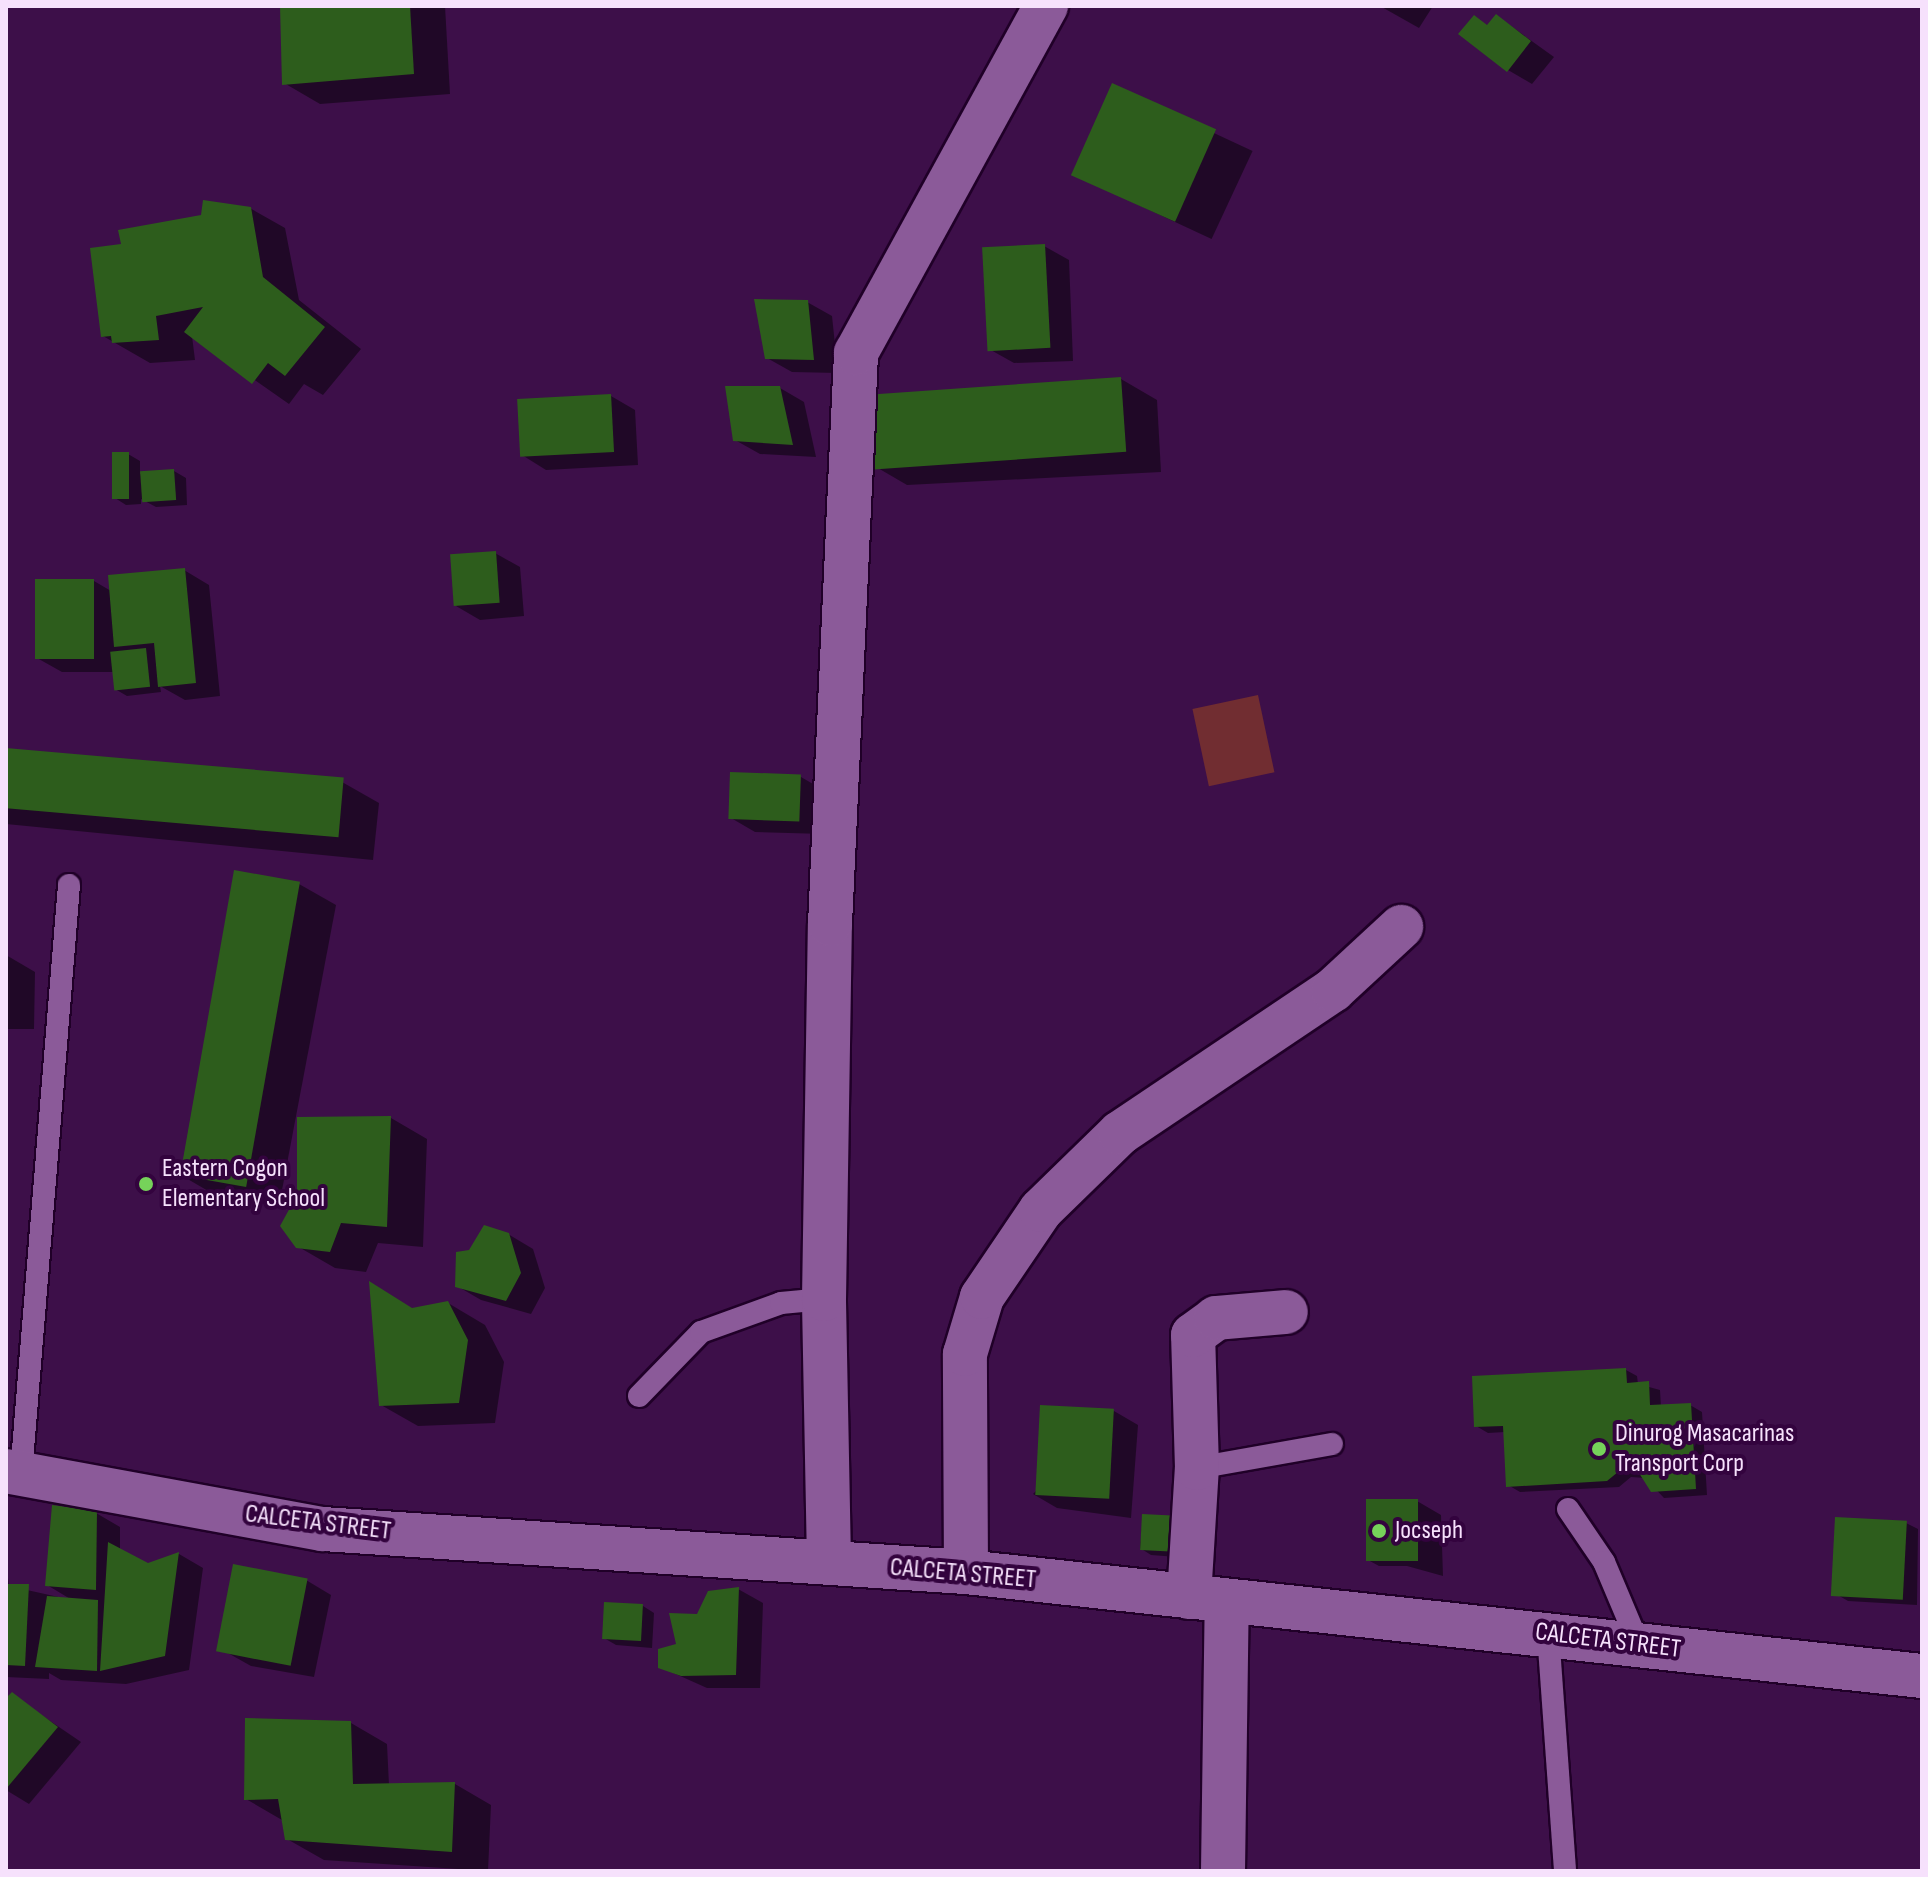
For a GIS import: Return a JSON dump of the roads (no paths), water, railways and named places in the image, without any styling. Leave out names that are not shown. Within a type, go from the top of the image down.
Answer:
[{"type":"street","points":[[829,1562],[824,1299],[830,924],[856,353],[1046,6]]},
{"type":"street","points":[[966,1572],[965,1354],[982,1297],[1041,1210],[1120,1133],[1333,990],[1401,927]]},
{"type":"street","points":[[1223,1871],[1208,1599],[1197,1468],[1193,1335],[1216,1318],[1286,1312]]},
{"type":"street","name":"CALCETA STREET","points":[[13,1472],[323,1529],[966,1572],[1922,1676]]},
{"type":"lane","points":[[13,1472],[69,885]]},
{"type":"lane","points":[[639,1396],[701,1332],[781,1303],[824,1299]]},
{"type":"lane","points":[[1197,1468],[1332,1444]]},
{"type":"lane","points":[[1568,1509],[1604,1562],[1639,1645]]},
{"type":"lane","points":[[1548,1633],[1565,1871]]},
{"type":"place","name":"Eastern Cogon Elementary School","points":[[146,1184]]},
{"type":"place","name":"Dinurog Masacarinas Transport Corp","points":[[1599,1449]]},
{"type":"place","name":"Jocseph","points":[[1379,1531]]}]
